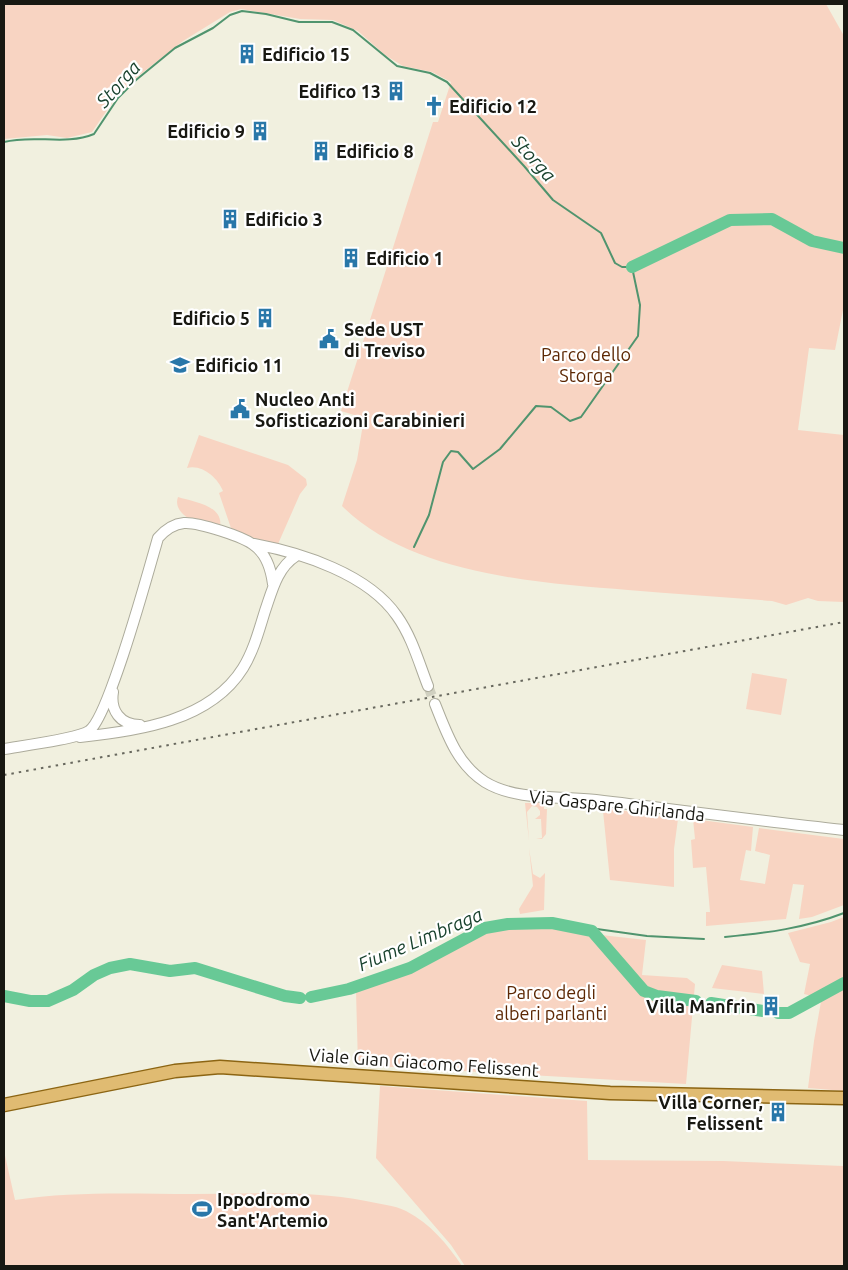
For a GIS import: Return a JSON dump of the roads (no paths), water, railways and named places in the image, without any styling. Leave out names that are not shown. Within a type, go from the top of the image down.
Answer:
[{"type":"main road","name":"Viale Gian Giacomo Felissent","points":[[4,1105],[175,1071],[220,1067],[610,1093],[844,1098]]},
{"type":"street","points":[[62,739],[89,731],[98,721],[115,678],[158,538],[164,531],[186,523],[254,544],[278,549],[352,577],[383,600],[404,627],[428,686]]},
{"type":"street","points":[[254,544],[268,562],[274,584]]},
{"type":"street","points":[[4,749],[62,739],[122,732],[195,712],[230,684],[243,668],[254,646],[274,584],[289,562],[296,556]]},
{"type":"street","points":[[115,678],[111,702],[116,714],[128,723],[154,724]]},
{"type":"street","name":"Via Gaspare Ghirlanda","points":[[435,704],[454,749],[475,775],[500,790],[518,795],[563,797],[844,830]]},
{"type":"waterway","name":"Storga","points":[[4,142],[27,139],[61,140],[94,134],[118,98],[136,80],[175,48],[213,28],[230,15],[242,11],[266,14],[299,22],[332,22],[353,30],[397,66],[430,73],[447,82],[553,200],[601,233],[615,263],[622,267],[632,267],[640,305],[638,336],[581,417],[570,421],[551,407],[536,406],[500,449],[473,469],[458,452],[451,451],[443,462],[429,515],[414,547]]},
{"type":"waterway","points":[[632,267],[730,220],[772,219],[812,241],[844,248]]},
{"type":"waterway","points":[[725,937],[786,929],[815,923],[844,913]]},
{"type":"waterway","name":"Fiume Limbraga","points":[[311,997],[349,989],[410,968],[485,928],[508,924],[552,923],[592,931],[644,991],[657,996],[696,1001]]},
{"type":"waterway","points":[[592,931],[597,929],[647,936],[704,939]]},
{"type":"waterway","name":"Fiume Limbraga","points":[[4,996],[30,1001],[48,1001],[73,990],[94,975],[110,968],[130,964],[170,971],[195,968],[285,996],[300,998]]},
{"type":"waterway","name":"Fiume Limbraga","points":[[778,1013],[789,1013],[844,983]]},
{"type":"waterway","name":"Fiume Limbraga","points":[[711,1003],[763,1011]]},
{"type":"tunnel","points":[[428,686],[435,704]]},
{"type":"railway","points":[[4,775],[844,622]]},
{"type":"place","name":"Edificio 15","points":[[247,54]]},
{"type":"place","name":"Edifico 13","points":[[396,91]]},
{"type":"place","name":"Edificio 12","points":[[434,106]]},
{"type":"place","name":"Edificio 9","points":[[260,131]]},
{"type":"place","name":"Edificio 8","points":[[321,151]]},
{"type":"place","name":"Edificio 3","points":[[230,219]]},
{"type":"place","name":"Edificio 1","points":[[351,258]]},
{"type":"place","name":"Edificio 5","points":[[265,318]]},
{"type":"place","name":"Sede UST di Treviso","points":[[329,339]]},
{"type":"place","name":"Edificio 11","points":[[180,365]]},
{"type":"place","name":"Nucleo Anti Sofisticazioni Carabinieri","points":[[240,409]]},
{"type":"place","name":"Villa Manfrin","points":[[771,1006]]},
{"type":"place","name":"Villa Corner, Felissent","points":[[778,1112]]},
{"type":"place","name":"Ippodromo Sant'Artemio","points":[[202,1209]]},
{"type":"park label","name":"Parco dello Storga","points":[[586,364]]},
{"type":"park label","name":"Parco degli alberi parlanti","points":[[551,1002]]}]
